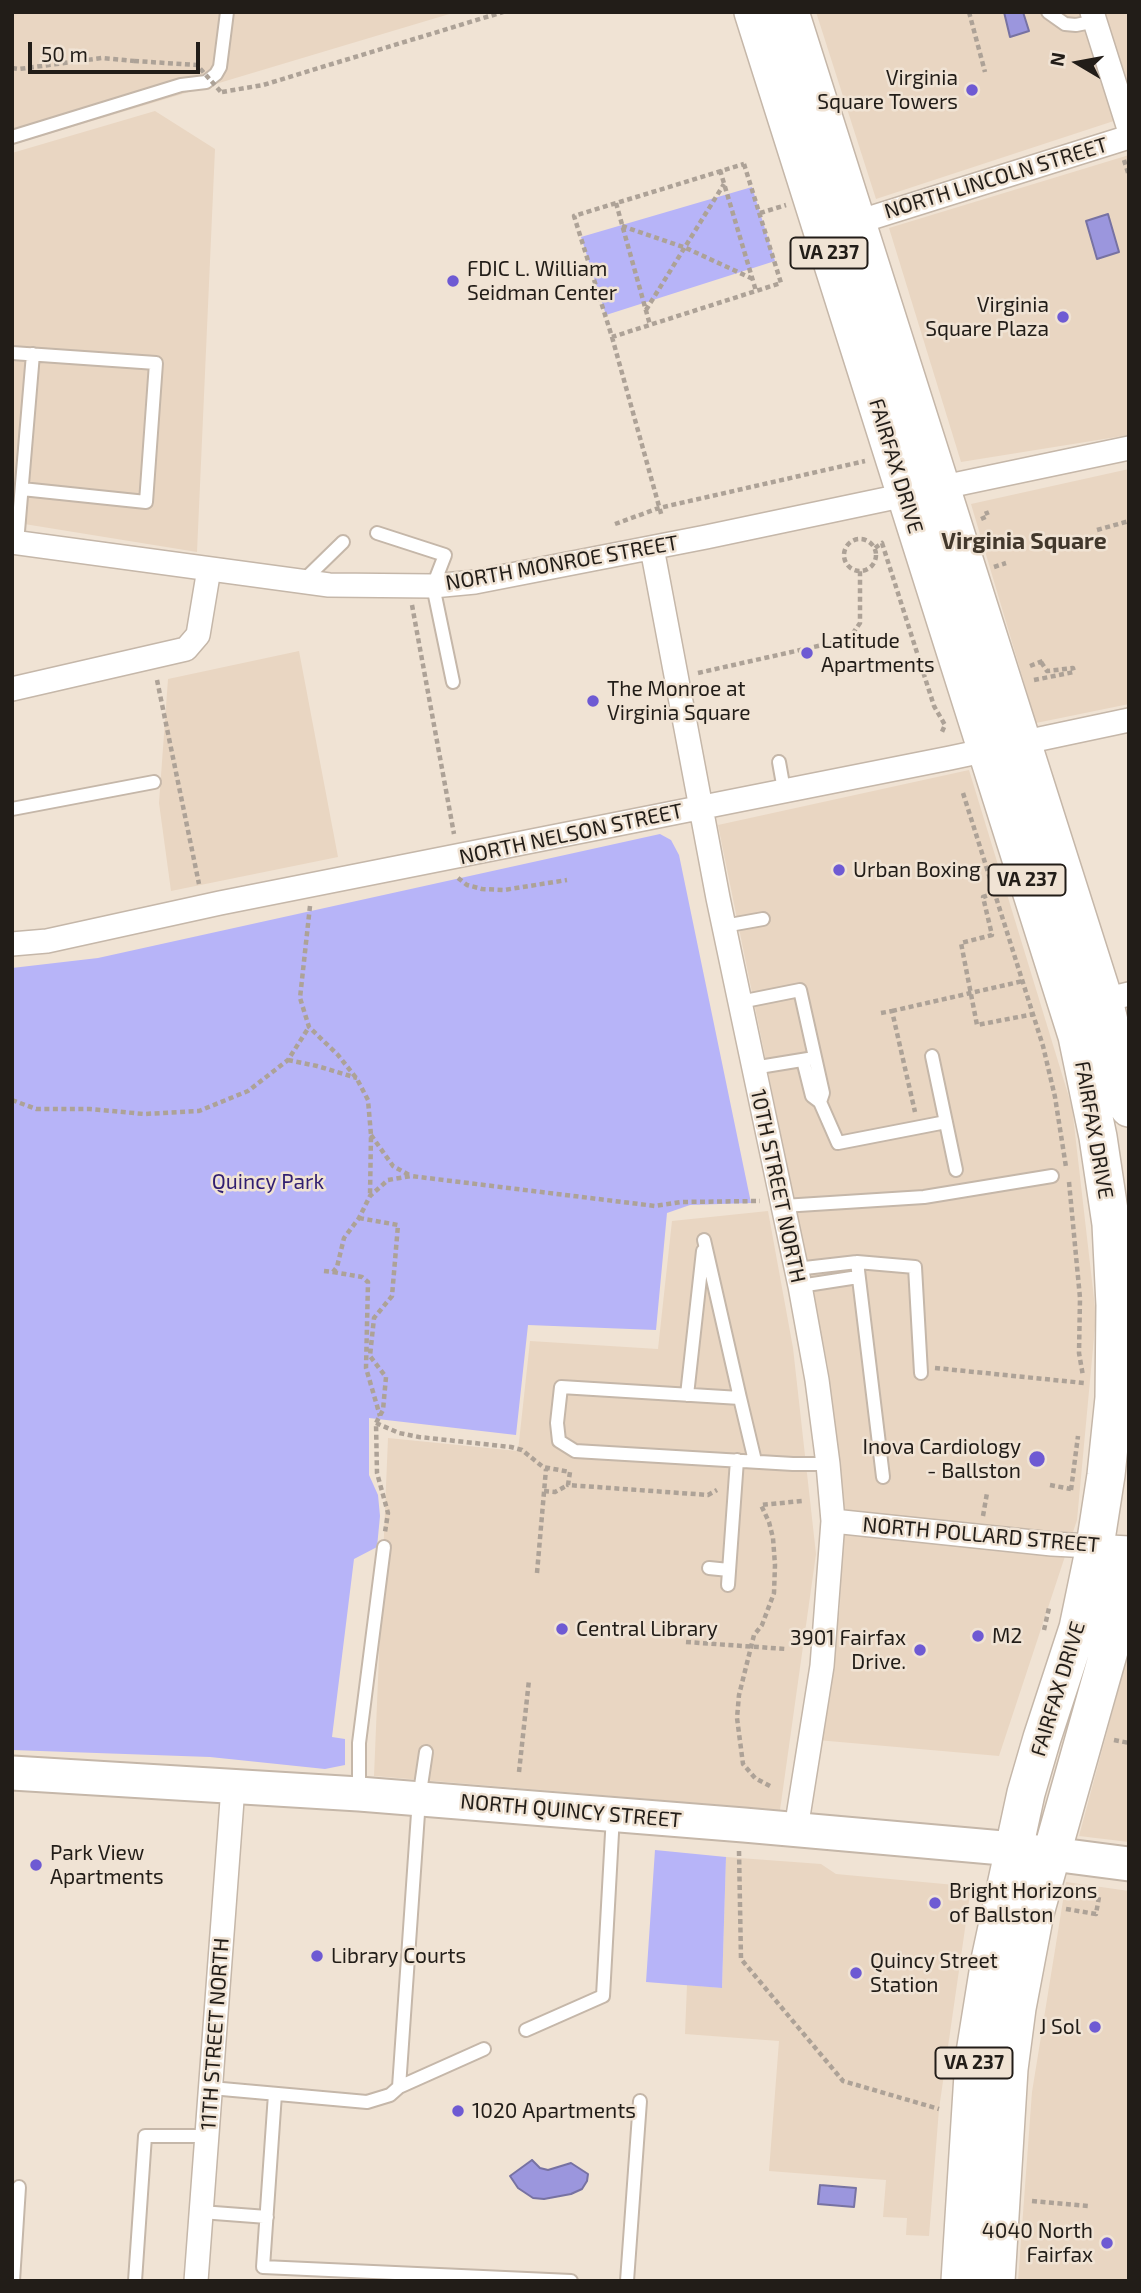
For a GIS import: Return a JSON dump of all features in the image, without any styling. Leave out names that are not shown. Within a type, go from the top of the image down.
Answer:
[{"type":"main road","name":"FAIRFAX DRIVE","points":[[753,12],[840,228]]},
{"type":"main road","name":"FAIRFAX DRIVE","points":[[790,12],[840,228],[1004,745],[1116,997],[1129,1108]]},
{"type":"main road","name":"FAIRFAX DRIVE","points":[[960,2281],[974,2059],[990,1960],[1026,1793],[1041,1738],[1078,1629],[1112,1547],[1107,1475],[1114,1398],[1115,1305],[1111,1224],[1088,1087],[1051,1012],[1004,745]]},
{"type":"main road","points":[[1051,1012],[1116,997]]},
{"type":"main road","name":"FAIRFAX DRIVE","points":[[996,2281],[1009,2069],[1017,2008],[1035,1913],[1114,1633],[1129,1560]]},
{"type":"main road","name":"NORTH QUINCY STREET","points":[[12,1773],[359,1794],[796,1829],[1014,1849],[1129,1864]]},
{"type":"street","points":[[1096,14],[1129,129]]},
{"type":"street","name":"NORTH LINCOLN STREET","points":[[840,228],[1129,136]]},
{"type":"street","name":"NORTH MONROE STREET","points":[[209,569],[355,587],[433,586],[475,582],[652,548],[1129,448]]},
{"type":"street","points":[[12,689],[186,649],[198,635],[209,569],[15,542]]},
{"type":"street","name":"10TH STREET NORTH","points":[[652,548],[724,926],[798,1278],[817,1380],[828,1464],[833,1521],[822,1666],[796,1829]]},
{"type":"street","name":"NORTH NELSON STREET","points":[[12,944],[47,941],[313,885],[457,866],[701,807],[1129,720]]},
{"type":"street","name":"NORTH POLLARD STREET","points":[[833,1521],[1112,1547]]},
{"type":"street","name":"11TH STREET NORTH","points":[[196,2281],[233,1787]]},
{"type":"lane","points":[[12,137],[181,85],[202,84],[216,74],[223,53],[227,12]]},
{"type":"lane","points":[[1048,12],[1065,23],[1076,25],[1096,14]]},
{"type":"lane","points":[[12,353],[156,363],[146,502],[22,488]]},
{"type":"lane","points":[[15,542],[22,488],[18,473],[33,354]]},
{"type":"lane","points":[[377,533],[445,555],[433,586],[453,682]]},
{"type":"lane","points":[[302,582],[342,542]]},
{"type":"lane","points":[[779,762],[784,790]]},
{"type":"lane","points":[[12,809],[154,782]]},
{"type":"lane","points":[[724,926],[763,919]]},
{"type":"lane","points":[[740,1002],[800,990],[812,1096],[820,1102],[838,1143],[946,1122]]},
{"type":"lane","points":[[932,1056],[956,1170]]},
{"type":"lane","points":[[753,1068],[808,1059]]},
{"type":"lane","points":[[782,1203],[924,1197],[1052,1176]]},
{"type":"lane","points":[[687,1395],[704,1240],[755,1461]]},
{"type":"lane","points":[[857,1262],[883,1477]]},
{"type":"lane","points":[[798,1278],[857,1262],[915,1267],[920,1370]]},
{"type":"lane","points":[[798,1278],[858,1277]]},
{"type":"lane","points":[[740,1398],[561,1387],[557,1423],[559,1441],[575,1451],[828,1464]]},
{"type":"lane","points":[[728,1585],[737,1460]]},
{"type":"lane","points":[[359,1794],[359,1743],[384,1547]]},
{"type":"lane","points":[[709,1568],[729,1570]]},
{"type":"lane","points":[[399,2087],[419,1799],[425,1752]]},
{"type":"lane","points":[[526,2030],[603,1996],[613,1815]]},
{"type":"lane","points":[[211,2088],[367,2102],[390,2095],[399,2087],[484,2049]]},
{"type":"lane","points":[[262,2281],[275,2094]]},
{"type":"lane","points":[[627,2281],[640,2101]]},
{"type":"lane","points":[[135,2281],[145,2136],[207,2136]]},
{"type":"lane","points":[[13,2281],[19,2188]]},
{"type":"lane","points":[[201,2212],[267,2217]]},
{"type":"lane","points":[[263,2267],[571,2281]]},
{"type":"path","points":[[12,68],[102,58],[197,65],[221,92],[263,85],[503,12]]},
{"type":"path","points":[[969,12],[985,72]]},
{"type":"path","points":[[612,337],[781,283],[744,164],[574,216],[612,337],[662,517]]},
{"type":"path","points":[[720,170],[756,291]]},
{"type":"path","points":[[646,310],[724,184]]},
{"type":"path","points":[[615,203],[650,325]]},
{"type":"path","points":[[760,213],[790,204]]},
{"type":"path","points":[[622,226],[686,248],[753,279]]},
{"type":"path","points":[[615,524],[659,508],[865,461]]},
{"type":"path","points":[[1097,530],[1129,521]]},
{"type":"path","points":[[863,539],[875,548],[874,563],[870,567],[860,570],[847,563],[846,548],[853,541],[863,539]]},
{"type":"path","points":[[875,548],[882,543],[934,706],[946,724],[941,734]]},
{"type":"path","points":[[698,673],[849,639],[860,623],[860,570]]},
{"type":"path","points":[[409,587],[457,866],[467,885],[504,890],[566,880]]},
{"type":"path","points":[[1030,666],[1043,661],[1046,671],[1073,668],[1074,672],[1034,680]]},
{"type":"path","points":[[157,680],[199,884]]},
{"type":"path","points":[[963,793],[1023,981],[1051,1012],[1055,1097],[1071,1199],[1080,1298],[1079,1353],[1084,1383],[1083,1396]]},
{"type":"path","points":[[313,885],[300,999],[309,1027],[338,1055],[357,1079],[368,1100],[371,1135],[370,1196]]},
{"type":"path","points":[[995,893],[983,897],[992,935],[961,943],[977,1025],[1051,1012]]},
{"type":"path","points":[[881,1013],[1023,981]]},
{"type":"path","points":[[892,1011],[918,1127]]},
{"type":"path","points":[[12,1100],[36,1109],[90,1109],[144,1114],[198,1111],[248,1091],[288,1060],[309,1027]]},
{"type":"path","points":[[288,1060],[357,1079]]},
{"type":"path","points":[[371,1135],[393,1166],[411,1176]]},
{"type":"path","points":[[333,1272],[337,1267],[344,1238],[359,1218],[370,1196],[388,1180],[411,1176],[655,1206],[702,1202],[782,1203]]},
{"type":"path","points":[[359,1218],[398,1225],[392,1296],[374,1318],[370,1356],[386,1377],[383,1410],[376,1423],[377,1473],[388,1513],[384,1547]]},
{"type":"path","points":[[324,1271],[362,1277],[368,1282],[366,1368],[380,1416]]},
{"type":"path","points":[[920,1370],[1084,1383]]},
{"type":"path","points":[[376,1423],[399,1433],[419,1437],[522,1450],[546,1469],[570,1472],[568,1485]]},
{"type":"path","points":[[1070,1497],[1079,1423]]},
{"type":"path","points":[[537,1573],[546,1469]]},
{"type":"path","points":[[544,1492],[555,1492],[568,1485],[708,1495],[717,1490]]},
{"type":"path","points":[[1050,1485],[1072,1489]]},
{"type":"path","points":[[983,1517],[987,1493]]},
{"type":"path","points":[[770,1786],[755,1778],[743,1764],[739,1735],[739,1695],[754,1635],[762,1625],[774,1592],[773,1538],[761,1504],[802,1501]]},
{"type":"path","points":[[686,1642],[786,1649]]},
{"type":"path","points":[[519,1773],[529,1680]]},
{"type":"path","points":[[1114,1740],[1129,1743]]},
{"type":"path","points":[[739,1850],[741,1959],[843,2081],[939,2109]]},
{"type":"path","points":[[1066,1909],[1096,1913],[1098,1897]]},
{"type":"path","points":[[1032,2201],[1088,2206]]},
{"type":"shaded area","points":[[12,12],[456,12],[12,145]]},
{"type":"shaded area","points":[[816,12],[1129,12],[1129,116],[876,199]]},
{"type":"shaded area","points":[[1004,12],[1023,12],[1029,31],[1010,37]]},
{"type":"shaded area","points":[[155,111],[215,149],[197,552],[12,522],[12,153]]},
{"type":"shaded area","points":[[1129,155],[1129,435],[961,462],[889,228]]},
{"type":"shaded area","points":[[1108,214],[1119,252],[1097,259],[1086,221]]},
{"type":"shaded area","points":[[1129,469],[1129,704],[1036,723],[971,504]]},
{"type":"shaded area","points":[[299,651],[338,857],[171,891],[159,803],[168,679]]},
{"type":"shaded area","points":[[969,770],[1072,1107],[1096,1316],[1077,1520],[999,1756],[817,1740],[840,1608],[842,1486],[828,1367],[718,825]]},
{"type":"shaded area","name":"Central Library","points":[[768,1211],[793,1348],[816,1554],[780,1810],[374,1776],[388,1438],[518,1451],[530,1341],[658,1349],[672,1221]]},
{"type":"shaded area","points":[[1129,1650],[1129,1842],[1079,1836]]},
{"type":"shaded area","points":[[726,1857],[821,1864],[836,1874],[966,1886],[970,1894],[939,2109],[929,2236],[906,2235],[907,2218],[883,2217],[886,2180],[769,2171],[779,2041],[685,2034],[687,1985],[722,1988]]},
{"type":"shaded area","points":[[1066,1882],[1129,1891],[1129,2281],[1018,2281],[1032,2092]]},
{"type":"shaded area","points":[[532,2160],[540,2168],[548,2170],[571,2163],[588,2174],[587,2181],[582,2189],[571,2194],[544,2199],[533,2198],[518,2188],[510,2176]]},
{"type":"shaded area","points":[[820,2185],[856,2188],[854,2207],[818,2204]]},
{"type":"green space","points":[[752,187],[775,261],[606,315],[581,237]]},
{"type":"green space","name":"Quincy Park","points":[[660,834],[671,840],[679,855],[751,1203],[690,1205],[667,1213],[656,1330],[528,1325],[516,1435],[369,1418],[369,1475],[378,1495],[380,1516],[377,1547],[354,1559],[332,1737],[345,1739],[345,1765],[325,1769],[210,1757],[12,1750],[12,968],[98,958]]},
{"type":"green space","points":[[655,1850],[726,1857],[722,1988],[646,1982]]},
{"type":"place","name":"Virginia Square Towers","points":[[972,90]]},
{"type":"place","name":"FDIC L. William Seidman Center","points":[[453,281]]},
{"type":"place","name":"Virginia Square Plaza","points":[[1063,317]]},
{"type":"place","name":"Latitude Apartments","points":[[807,653]]},
{"type":"place","name":"The Monroe at Virginia Square","points":[[593,701]]},
{"type":"place","name":"Urban Boxing","points":[[839,870]]},
{"type":"place","name":"Inova Cardiology - Ballston","points":[[1037,1459]]},
{"type":"place","name":"Central Library","points":[[562,1629]]},
{"type":"place","name":"M2","points":[[978,1636]]},
{"type":"place","name":"3901 Fairfax Drive.","points":[[920,1650]]},
{"type":"place","name":"Park View Apartments","points":[[36,1865]]},
{"type":"place","name":"Bright Horizons of Ballston","points":[[935,1903]]},
{"type":"place","name":"Library Courts","points":[[317,1956]]},
{"type":"place","name":"Quincy Street Station","points":[[856,1973]]},
{"type":"place","name":"J Sol","points":[[1095,2027]]},
{"type":"place","name":"1020 Apartments","points":[[458,2111]]},
{"type":"place","name":"4040 North Fairfax","points":[[1107,2243]]},
{"type":"district","name":"Virginia Square","points":[[1024,541]]}]
